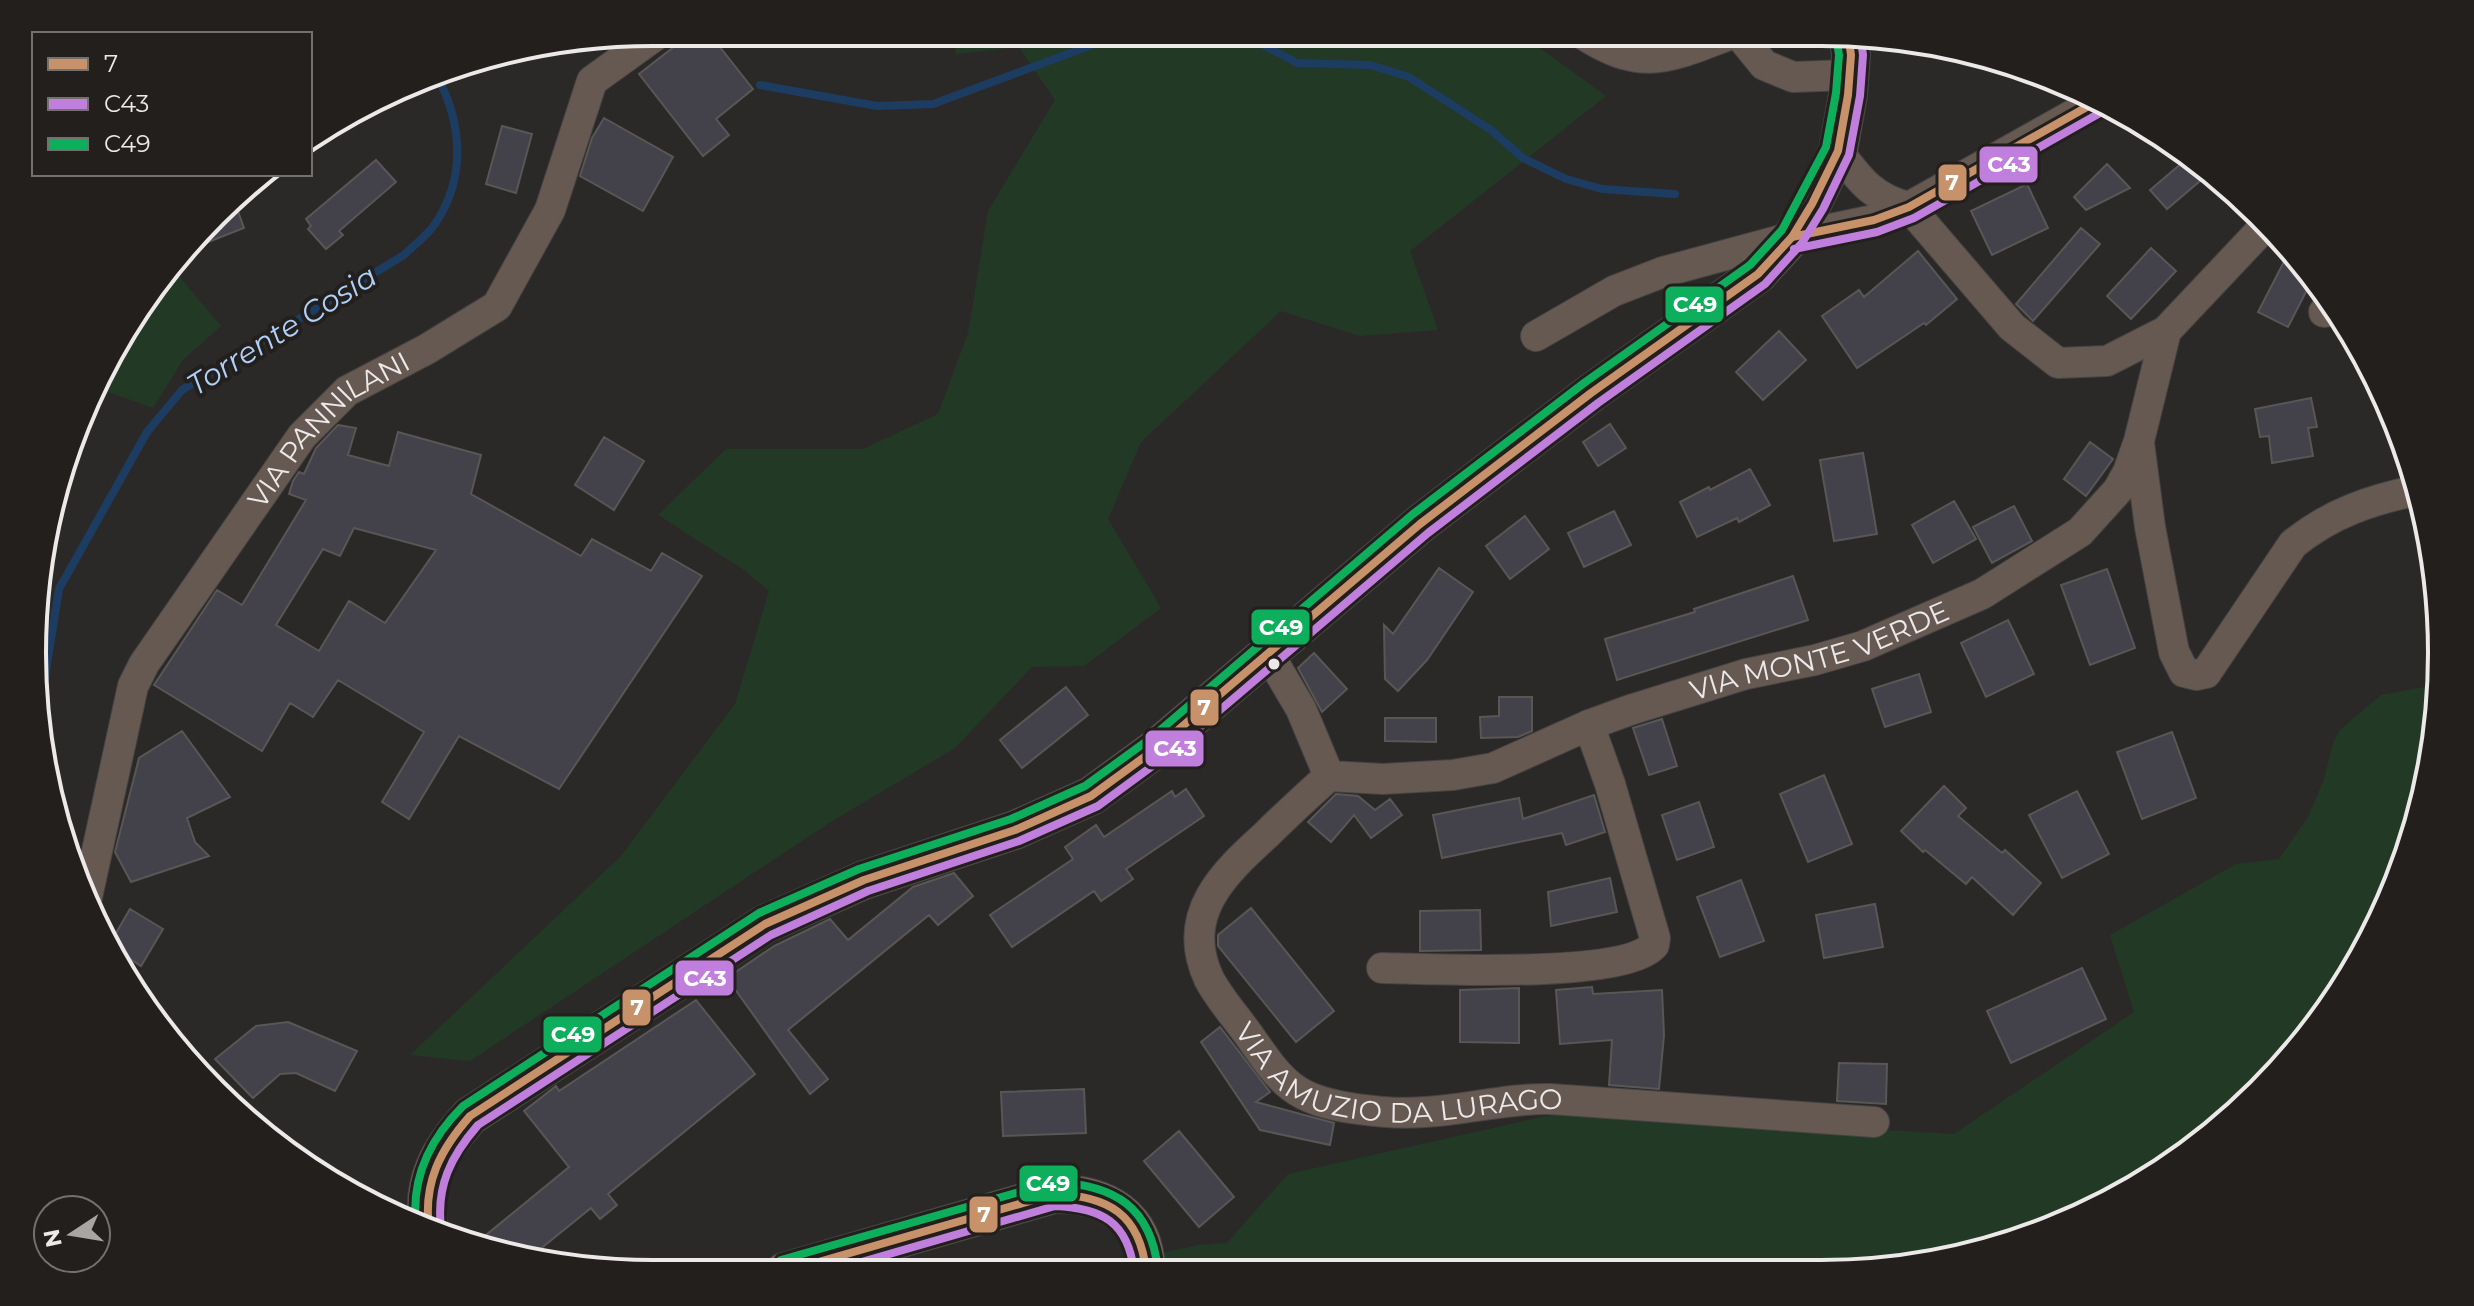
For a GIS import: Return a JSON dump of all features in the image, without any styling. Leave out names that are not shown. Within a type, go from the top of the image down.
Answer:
[{"type":"main road","points":[[429,1217],[429,1190],[434,1166],[446,1142],[470,1116],[765,924],[864,880],[1015,830],[1091,796],[1158,747],[1420,524],[1591,393],[1758,274],[1792,237],[1838,151],[1850,47]]},
{"type":"main road","points":[[825,1260],[1041,1197],[1079,1194],[1123,1215],[1137,1230],[1145,1260]]},
{"type":"street","name":"VIA PANNILANI","points":[[90,881],[133,686],[144,664],[302,436],[347,391],[427,349],[497,306],[550,210],[592,81],[640,46]]},
{"type":"street","points":[[1606,46],[1629,58],[1656,59],[1696,46]]},
{"type":"street","points":[[1747,46],[1764,65],[1793,77],[1849,75]]},
{"type":"street","points":[[1536,336],[1614,291],[1663,272],[1792,237],[1874,220],[1909,207],[2086,108]]},
{"type":"street","points":[[1838,151],[1860,180],[1888,203],[1909,207],[2012,327],[2058,363],[2107,361],[2166,331],[2258,233]]},
{"type":"street","points":[[2166,331],[2139,441],[2150,527],[2174,652],[2184,672],[2196,675],[2206,673],[2293,544],[2310,530],[2371,500],[2406,493]]},
{"type":"street","name":"VIA MONTE VERDE","points":[[1329,776],[1383,779],[1453,775],[1493,768],[1589,725],[1746,674],[1815,660],[1863,646],[1982,594],[2080,532],[2118,490],[2139,441]]},
{"type":"street","points":[[1268,653],[1301,709],[1329,776]]},
{"type":"street","points":[[1382,968],[1544,970],[1629,959],[1654,945],[1655,938],[1610,784],[1589,725]]},
{"type":"street","name":"VIA AMUZIO DA LURAGO","points":[[1329,776],[1220,879],[1206,905],[1201,932],[1203,960],[1210,981],[1275,1073],[1292,1090],[1341,1106],[1385,1112],[1424,1112],[1541,1099],[1874,1122]]},
{"type":"green space","points":[[955,46],[1537,46],[1606,96],[1410,251],[1438,330],[1360,336],[1281,311],[1141,442],[1108,519],[1161,608],[1084,666],[1032,667],[955,748],[826,825],[470,1061],[410,1055],[621,856],[735,704],[769,591],[744,570],[658,515],[726,449],[863,449],[938,414],[968,333],[988,211],[1055,100],[1019,47],[956,54]]},
{"type":"green space","points":[[178,275],[221,326],[183,360],[153,408],[106,391],[127,349]]},
{"type":"green space","points":[[2427,686],[2416,771],[2396,848],[2382,885],[2347,956],[2326,990],[2303,1023],[2250,1082],[2191,1135],[2124,1179],[2053,1214],[1978,1239],[1900,1255],[1861,1259],[1161,1260],[1161,1253],[1227,1243],[1288,1174],[1569,1111],[1954,1134],[2134,1012],[2110,935],[2236,864],[2279,859],[2308,817],[2340,730],[2381,695]]},
{"type":"building","points":[[675,46],[719,46],[753,89],[716,119],[729,135],[703,156],[639,74]]},
{"type":"building","points":[[604,118],[673,157],[643,211],[580,176],[592,138]]},
{"type":"building","points":[[502,126],[532,134],[516,193],[486,184]]},
{"type":"building","points":[[376,160],[396,182],[339,231],[343,235],[326,249],[308,229],[311,226],[306,219]]},
{"type":"building","points":[[2107,164],[2130,188],[2086,210],[2074,197]]},
{"type":"building","points":[[2181,164],[2201,180],[2167,209],[2150,190]]},
{"type":"building","points":[[2027,184],[2048,228],[1992,255],[1971,211]]},
{"type":"building","points":[[238,211],[244,228],[207,243]]},
{"type":"building","points":[[2081,228],[2100,244],[2033,321],[2016,304]]},
{"type":"building","points":[[2151,248],[2176,271],[2131,319],[2107,296]]},
{"type":"building","points":[[1918,251],[1957,299],[1926,325],[1924,323],[1857,368],[1822,316],[1859,290],[1864,297]]},
{"type":"building","points":[[2284,261],[2307,289],[2288,327],[2258,312]]},
{"type":"building","points":[[1779,331],[1806,360],[1763,400],[1736,372]]},
{"type":"building","points":[[2311,398],[2317,427],[2308,428],[2313,456],[2272,463],[2269,436],[2260,437],[2255,409]]},
{"type":"building","points":[[1610,424],[1626,448],[1598,466],[1583,442]]},
{"type":"building","points":[[338,425],[356,428],[348,455],[389,466],[398,432],[481,455],[471,494],[581,556],[592,539],[651,571],[662,553],[702,576],[559,789],[459,736],[409,819],[382,802],[424,732],[338,680],[313,717],[290,703],[262,751],[154,685],[217,590],[242,605],[306,500],[289,494],[293,481],[299,472],[304,474],[316,448]],"holes":[[[354,528],[436,550],[385,623],[349,601],[319,651],[276,625],[323,549],[340,556]]]},
{"type":"building","points":[[604,437],[644,461],[614,510],[575,485]]},
{"type":"building","points":[[2090,442],[2113,459],[2086,496],[2064,479]]},
{"type":"building","points":[[1863,453],[1877,534],[1834,541],[1820,460]]},
{"type":"building","points":[[1750,469],[1770,505],[1739,522],[1737,518],[1697,537],[1680,502]]},
{"type":"building","points":[[1954,501],[1976,539],[1933,563],[1912,525]]},
{"type":"building","points":[[2014,506],[2032,541],[1992,563],[1973,527]]},
{"type":"building","points":[[1614,511],[1631,545],[1584,567],[1568,533]]},
{"type":"building","points":[[1525,516],[1549,549],[1510,579],[1486,546]]},
{"type":"building","points":[[1439,568],[1473,592],[1427,660],[1398,691],[1385,679],[1384,625],[1393,634]]},
{"type":"building","points":[[2107,569],[2135,648],[2090,665],[2061,585]]},
{"type":"building","points":[[1793,576],[1808,620],[1617,680],[1605,639],[1695,612],[1694,609]]},
{"type":"building","points":[[2008,620],[2034,674],[1986,697],[1961,643]]},
{"type":"building","points":[[1314,653],[1347,689],[1322,712],[1298,668]]},
{"type":"building","points":[[1919,674],[1931,712],[1885,727],[1872,689]]},
{"type":"building","points":[[1066,687],[1088,715],[1022,768],[1000,740]]},
{"type":"building","points":[[1499,697],[1532,697],[1532,731],[1518,737],[1481,738],[1480,717],[1499,716]]},
{"type":"building","points":[[1385,718],[1436,718],[1436,742],[1385,741]]},
{"type":"building","points":[[1662,719],[1677,766],[1649,775],[1633,728]]},
{"type":"building","points":[[182,731],[230,797],[187,818],[195,842],[209,856],[131,882],[115,852],[139,758]]},
{"type":"building","points":[[2172,732],[2196,798],[2142,819],[2117,752]]},
{"type":"building","points":[[1824,775],[1852,844],[1808,862],[1780,794]]},
{"type":"building","points":[[1944,786],[1966,808],[1958,816],[2002,853],[2005,850],[2041,883],[2013,915],[1972,877],[1966,884],[1901,831]]},
{"type":"building","points":[[1186,789],[1204,816],[1126,869],[1133,879],[1101,901],[1094,891],[1012,947],[990,915],[1073,859],[1065,847],[1096,825],[1104,837],[1172,791],[1175,797]]},
{"type":"building","points":[[2077,791],[2109,854],[2062,878],[2029,815]]},
{"type":"building","points":[[1336,794],[1358,796],[1375,810],[1390,799],[1402,815],[1371,838],[1354,815],[1331,842],[1308,822]]},
{"type":"building","points":[[1594,795],[1605,832],[1566,845],[1562,833],[1442,858],[1433,815],[1519,798],[1523,819]]},
{"type":"building","points":[[1699,802],[1714,847],[1677,860],[1662,815]]},
{"type":"building","points":[[954,873],[973,896],[938,925],[929,915],[788,1030],[828,1079],[810,1094],[727,978],[774,946],[830,919],[848,940],[913,887]]},
{"type":"building","points":[[1610,878],[1617,912],[1551,926],[1548,892]]},
{"type":"building","points":[[1741,880],[1764,941],[1720,957],[1697,897]]},
{"type":"building","points":[[1875,904],[1883,947],[1824,958],[1816,915]]},
{"type":"building","points":[[1251,908],[1334,1011],[1296,1042],[1218,946],[1218,935]]},
{"type":"building","points":[[130,909],[163,929],[141,966],[128,957],[116,934]]},
{"type":"building","points":[[1480,910],[1481,950],[1420,951],[1420,911]]},
{"type":"building","points":[[2082,968],[2106,1019],[2011,1063],[1987,1011]]},
{"type":"building","points":[[1592,987],[1593,994],[1662,990],[1664,1035],[1659,1089],[1609,1085],[1612,1040],[1560,1044],[1556,990]]},
{"type":"building","points":[[1519,988],[1519,1043],[1460,1042],[1460,990]]},
{"type":"building","points":[[696,1000],[755,1074],[608,1194],[617,1205],[600,1219],[591,1208],[540,1249],[487,1236],[569,1167],[524,1111],[556,1086],[559,1091]]},
{"type":"building","points":[[288,1022],[357,1051],[335,1091],[296,1073],[280,1074],[253,1098],[215,1059],[256,1026]]},
{"type":"building","points":[[1220,1027],[1270,1092],[1256,1102],[1334,1123],[1330,1145],[1260,1130],[1201,1042]]},
{"type":"building","points":[[1839,1063],[1887,1064],[1886,1104],[1837,1101]]},
{"type":"building","points":[[1084,1089],[1086,1133],[1003,1136],[1001,1092]]},
{"type":"building","points":[[1179,1131],[1234,1197],[1199,1227],[1144,1161]]},
{"type":"waterway","points":[[760,85],[877,106],[933,104],[1089,46]]},
{"type":"waterway","points":[[1265,46],[1297,63],[1370,65],[1409,77],[1491,130],[1523,158],[1566,179],[1602,189],[1675,194]]},
{"type":"waterway","name":"Torrente Cosia","points":[[46,668],[59,589],[147,432],[182,390],[404,255],[435,224],[452,187],[457,149],[456,130],[441,84]]},
{"type":"transit line","name":"C49","points":[[415,1211],[420,1175],[426,1160],[441,1131],[463,1106],[759,913],[859,869],[1011,819],[1085,786],[1151,738],[1413,514],[1584,383],[1750,265],[1782,230],[1826,147],[1836,93],[1838,46]]},
{"type":"transit line","name":"7","points":[[428,1217],[431,1182],[436,1168],[450,1142],[470,1116],[765,924],[864,880],[1015,830],[1091,796],[1158,747],[1420,524],[1591,393],[1758,274],[1792,237],[1838,151],[1848,95],[1850,47]]},
{"type":"transit line","name":"C43","points":[[441,1221],[443,1185],[448,1172],[460,1148],[478,1125],[771,935],[868,891],[1019,841],[1098,806],[1166,756],[1428,533],[1598,403],[1765,284],[1802,243],[1823,209],[1849,155],[1860,96],[1862,47]]},
{"type":"transit line","name":"7","points":[[1792,237],[1874,220],[1909,207],[2086,108]]},
{"type":"transit line","name":"C43","points":[[1794,249],[1877,232],[1914,218],[2098,114]]},
{"type":"transit line","name":"C49","points":[[781,1260],[1054,1182],[1095,1188],[1126,1204],[1138,1215],[1147,1230],[1156,1260]]},
{"type":"transit line","name":"7","points":[[826,1260],[1054,1194],[1090,1199],[1118,1212],[1137,1235],[1144,1260]]},
{"type":"transit line","name":"C43","points":[[868,1260],[1055,1206],[1086,1210],[1110,1221],[1126,1240],[1132,1260]]}]
